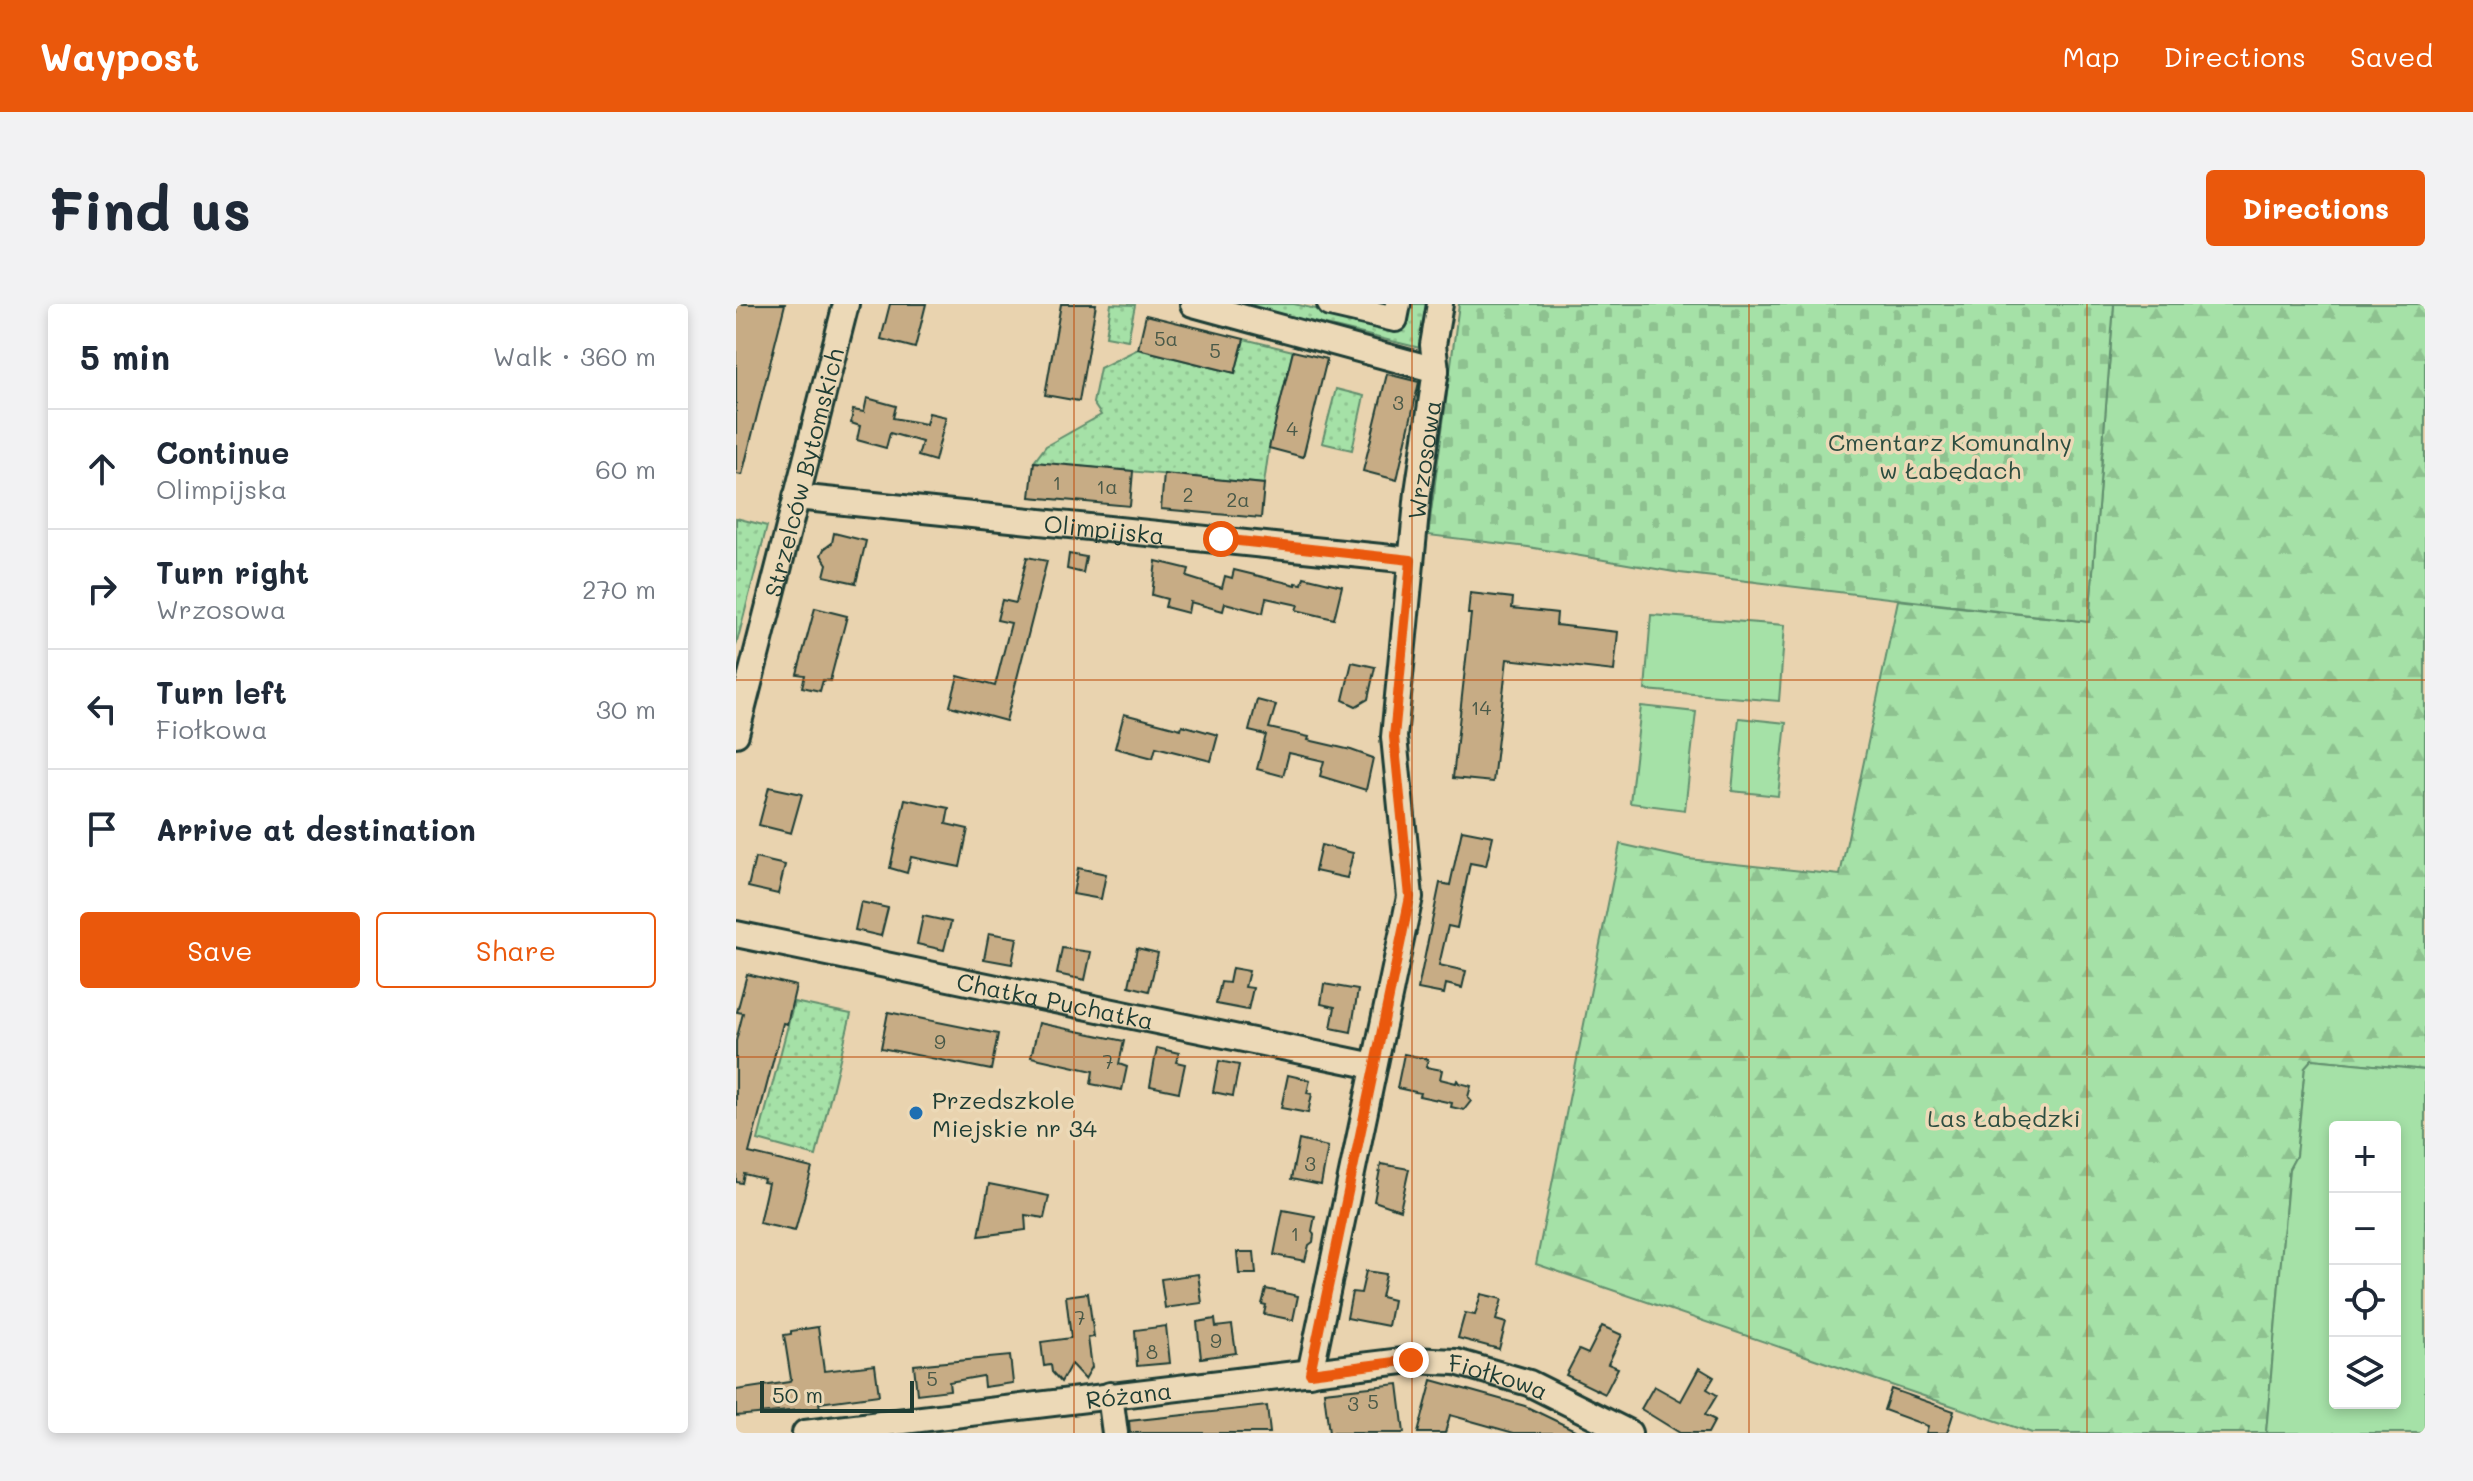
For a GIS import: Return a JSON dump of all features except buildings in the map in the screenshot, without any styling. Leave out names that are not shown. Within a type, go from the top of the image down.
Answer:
[{"type":"street","name":"Strzelców Bytomskich","points":[[736,731],[846,304]]},
{"type":"street","points":[[1193,304],[1436,370]]},
{"type":"street","points":[[1330,304],[1395,319],[1398,304]]},
{"type":"street","name":"Wrzosowa","points":[[1310,1373],[1410,897],[1394,737],[1418,492],[1436,370],[1434,339],[1440,304]]},
{"type":"street","name":"Olimpijska","points":[[796,497],[1411,560]]},
{"type":"street","name":"Chatka Puchatka","points":[[736,934],[1374,1066]]},
{"type":"street","name":"Fiołkowa","points":[[1310,1373],[1411,1360],[1456,1362],[1529,1383],[1629,1433]]},
{"type":"street","name":"Różana","points":[[814,1433],[1310,1373]]},
{"type":"street","points":[[1110,1395],[1115,1433]]},
{"type":"green space","points":[[1111,304],[1135,305],[1128,340],[1106,336]]},
{"type":"green space","points":[[1240,304],[1294,304],[1403,329],[1408,304],[1431,304],[1424,349]]},
{"type":"green space","name":"Cmentarz Komunalny w Łabędach","points":[[1459,304],[2114,304],[2089,622],[1680,573],[1528,547],[1428,535]]},
{"type":"green space","name":"Las Łabędzki","points":[[2114,304],[2425,304],[2425,1070],[2312,1059],[2305,1067],[2296,1156],[2289,1169],[2266,1433],[2032,1433],[1536,1264],[1620,844],[1688,859],[1840,875],[1898,600],[2089,622]]},
{"type":"green space","points":[[1244,339],[1293,351],[1269,448],[1264,484],[1034,462],[1046,446],[1101,415],[1093,403],[1100,368],[1138,349],[1235,373]]},
{"type":"green space","points":[[1336,389],[1364,396],[1352,450],[1322,443]]},
{"type":"green space","points":[[736,518],[767,526],[736,646]]},
{"type":"green space","points":[[1651,615],[1785,625],[1779,701],[1645,690]]},
{"type":"green space","points":[[1641,706],[1696,712],[1685,810],[1630,803]]},
{"type":"green space","points":[[1739,718],[1786,723],[1778,796],[1732,791]]},
{"type":"green space","points":[[794,1002],[851,1014],[816,1156],[758,1140]]},
{"type":"green space","points":[[2312,1059],[2425,1070],[2425,1433],[2266,1433],[2289,1169],[2296,1156],[2305,1067]]},
{"type":"place","name":"Przedszkole Miejskie nr 34","points":[[916,1113]]},
{"type":"route","points":[[1221,539],[1411,560],[1394,737],[1410,897],[1310,1373],[1411,1360]]}]
